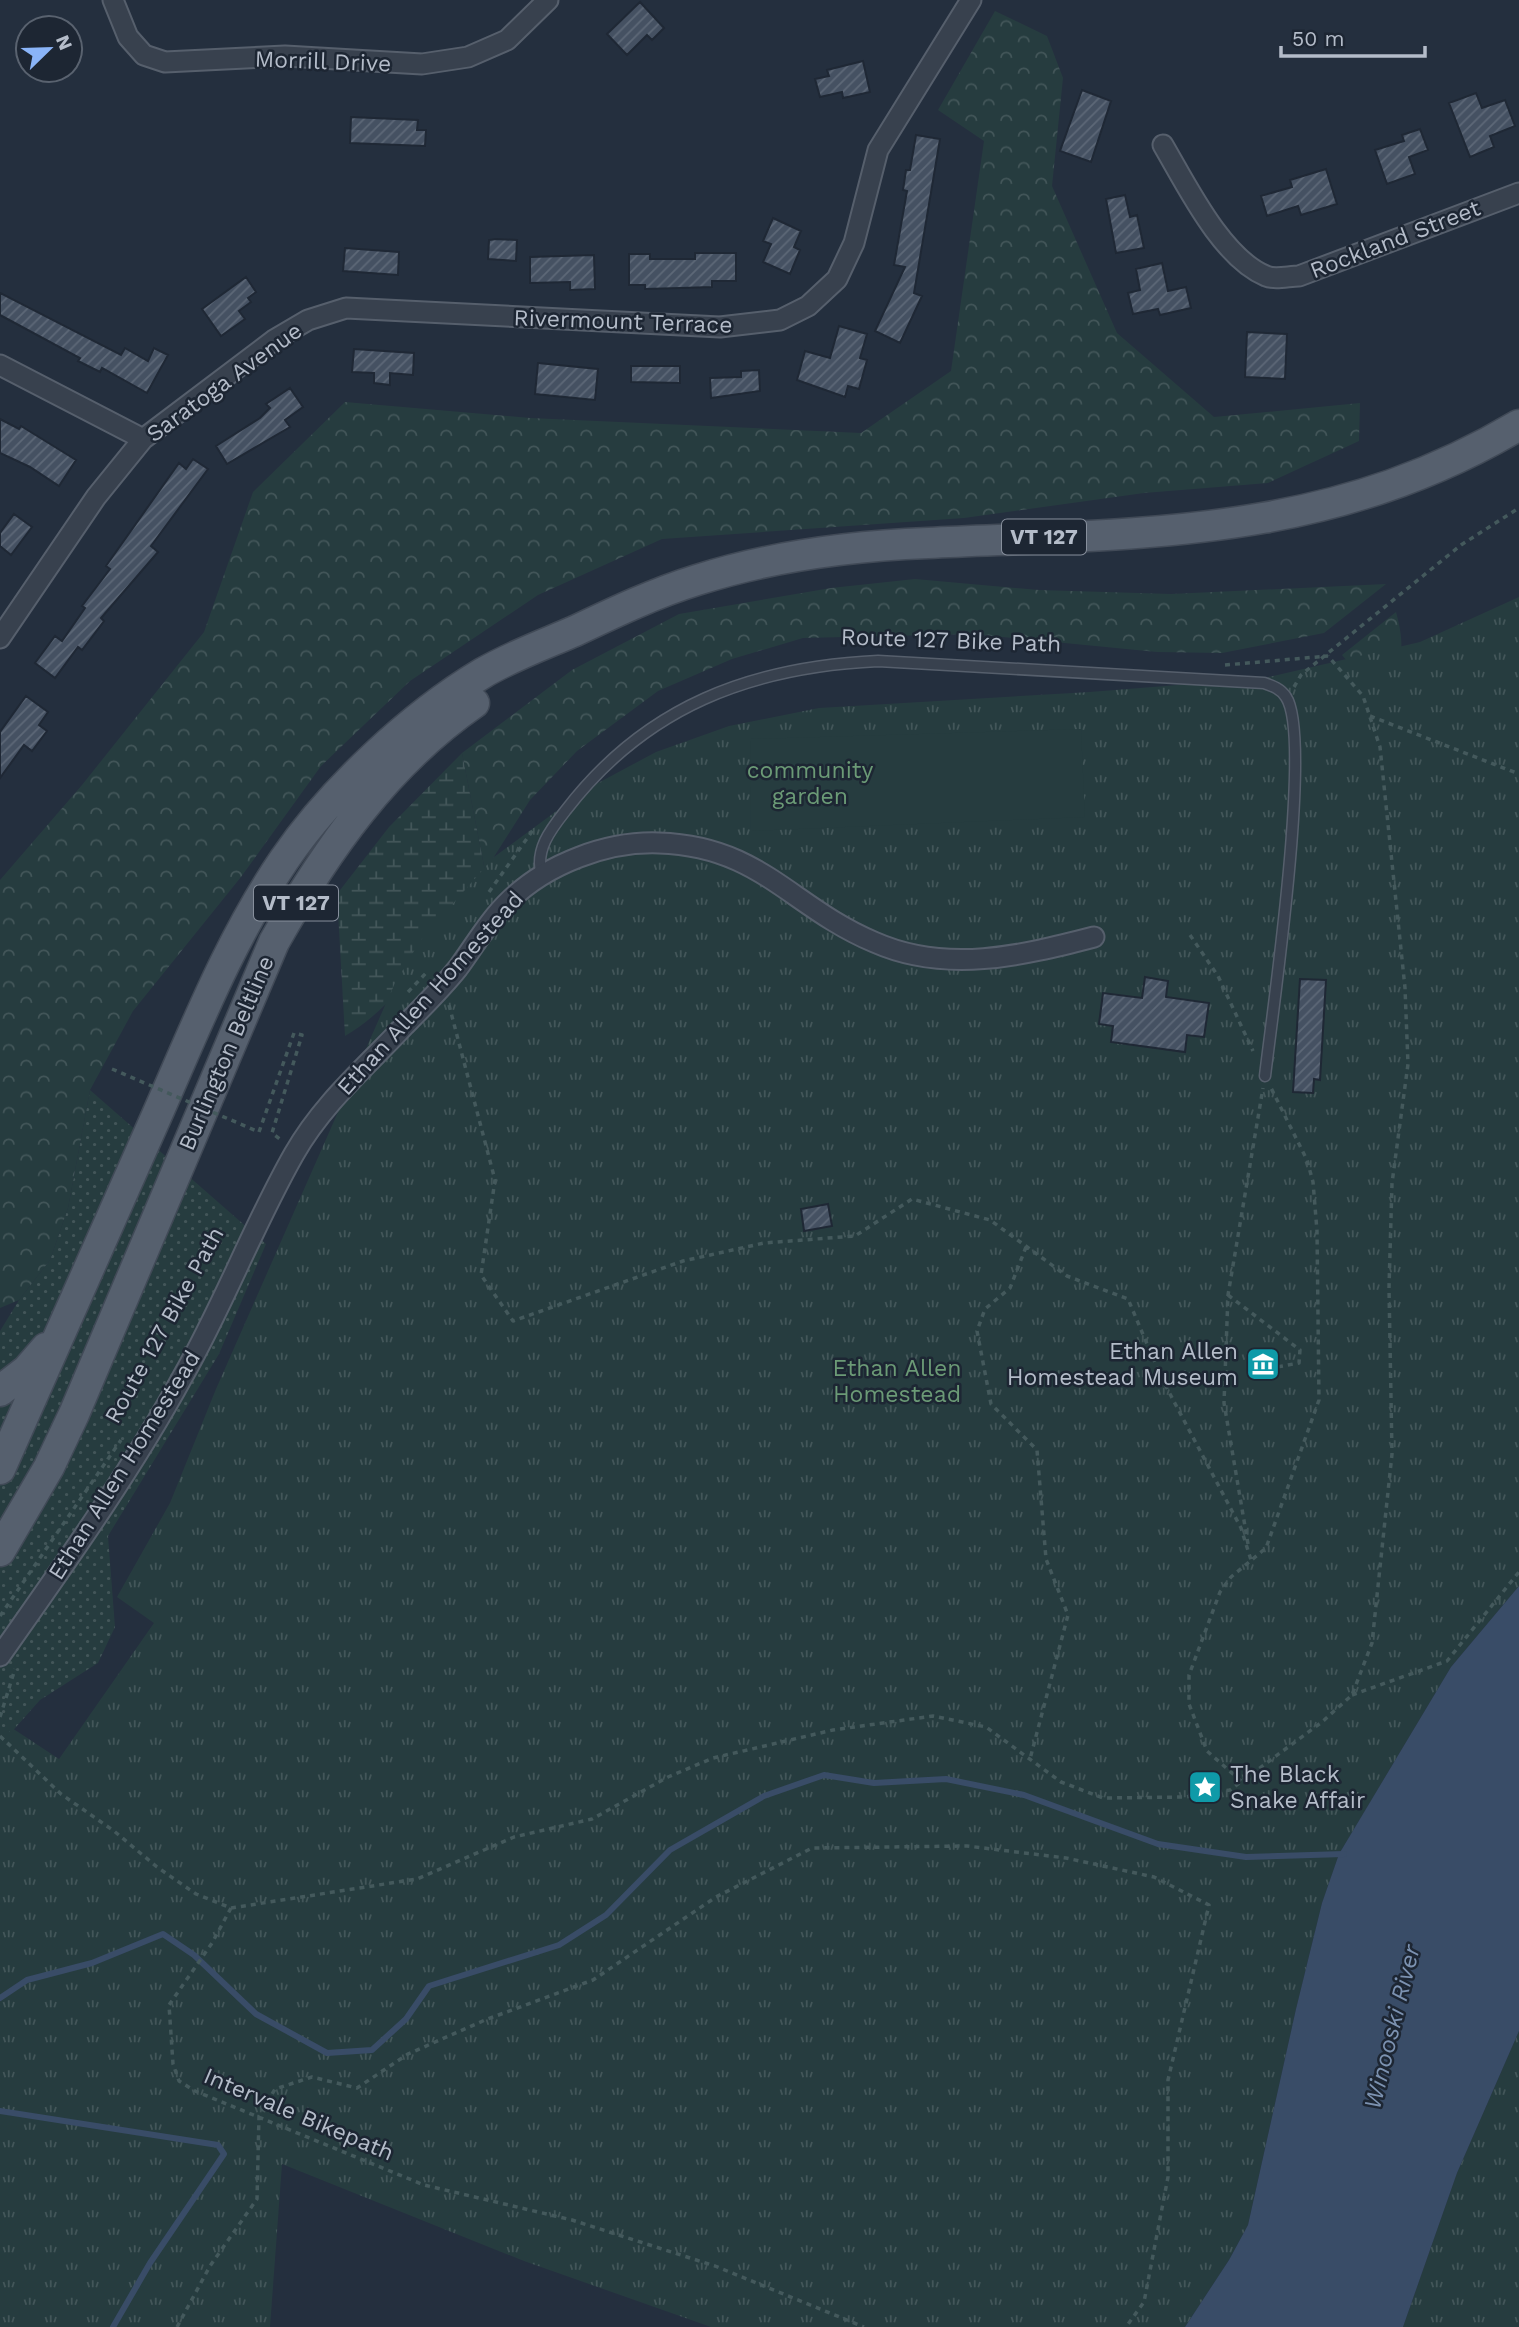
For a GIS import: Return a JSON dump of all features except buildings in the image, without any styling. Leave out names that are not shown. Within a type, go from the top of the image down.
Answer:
[{"type":"main road","name":"Burlington Beltline","points":[[0,1469],[225,963],[284,860],[345,784],[427,713],[484,673],[682,585],[783,558],[915,543],[1143,533],[1267,519],[1378,490],[1464,455],[1519,425]]},
{"type":"main road","name":"Burlington Beltline","points":[[0,1551],[49,1467],[74,1414],[256,978],[304,888],[360,809],[415,751],[564,636]]},
{"type":"main road","points":[[0,1391],[27,1370],[61,1333]]},
{"type":"street","name":"Morrill Drive","points":[[113,0],[128,37],[144,55],[165,62],[285,56],[422,64],[468,57],[507,40],[548,0]]},
{"type":"street","name":"Rivermount Terrace","points":[[378,309],[440,315],[720,327],[780,320],[808,306],[837,279],[854,243],[878,150],[971,0]]},
{"type":"street","name":"Rockland Street","points":[[1163,145],[1222,237],[1243,263],[1269,278],[1299,276],[1519,192]]},
{"type":"street","name":"Saratoga Avenue","points":[[0,638],[96,497],[143,439],[275,340],[308,320],[346,308],[378,309]]},
{"type":"street","points":[[0,365],[143,439]]},
{"type":"street","name":"Ethan Allen Homestead","points":[[5,1648],[76,1545],[183,1377],[295,1151],[335,1096],[443,983],[491,920],[512,898],[542,877],[575,859],[605,850],[653,843],[694,845],[759,869],[832,919],[874,943],[919,956],[963,960],[1019,956],[1094,936]]},
{"type":"lane","points":[[542,877],[538,864],[547,834],[599,771],[682,708],[724,688],[759,677],[838,663],[878,661],[1264,683],[1277,688],[1287,698],[1295,739],[1291,835],[1265,1076]]},
{"type":"path","points":[[1287,698],[1301,675],[1328,656],[1461,545],[1519,509]]},
{"type":"path","points":[[1213,666],[1328,656]]},
{"type":"path","points":[[1328,656],[1363,696],[1380,747],[1405,988],[1408,1064],[1392,1182],[1389,1287],[1392,1454],[1372,1643],[1352,1695]]},
{"type":"path","points":[[1370,716],[1519,774]]},
{"type":"path","points":[[488,894],[539,822]]},
{"type":"path","points":[[1190,935],[1218,976],[1307,1160],[1313,1182],[1318,1231],[1319,1400],[1265,1548],[1231,1577],[1220,1592],[1189,1675],[1189,1703],[1207,1751],[1241,1781]]},
{"type":"path","points":[[443,983],[495,1180],[481,1275],[513,1321],[683,1261],[764,1243],[855,1236],[912,1199],[990,1220],[1067,1276],[1128,1299],[1161,1377],[1241,1528],[1251,1560]]},
{"type":"path","points":[[112,1069],[258,1132],[294,1033],[302,1035],[272,1133],[281,1140]]},
{"type":"path","points":[[1251,1560],[1224,1403],[1228,1295],[1265,1076]]},
{"type":"path","points":[[274,1150],[287,1130]]},
{"type":"path","points":[[1026,1247],[1010,1288],[985,1309],[977,1331],[991,1404],[1037,1450],[1046,1559],[1068,1615],[1030,1759]]},
{"type":"path","points":[[1228,1295],[1300,1350],[1299,1363],[1277,1367]]},
{"type":"path","name":"Route 127 Bike Path","points":[[0,1616],[128,1429]]},
{"type":"path","points":[[0,1736],[61,1794],[114,1831],[157,1867],[196,1894],[231,1908],[417,1880],[514,1837],[592,1819],[668,1777],[713,1758],[833,1730],[933,1716],[986,1727],[1061,1782],[1103,1798],[1186,1797],[1230,1790],[1322,1722],[1352,1695],[1447,1661],[1519,1572]]},
{"type":"path","points":[[0,1717],[16,1665],[5,1648]]},
{"type":"path","points":[[177,2327],[210,2266],[257,2199],[259,2116],[275,2089],[312,2077],[357,2088],[408,2054],[485,2020],[593,1980],[716,1898],[812,1848],[967,1846],[1066,1858],[1154,1877],[1209,1905],[1168,2080],[1168,2177],[1144,2302],[1126,2327]]},
{"type":"path","name":"Intervale Bikepath","points":[[231,1908],[212,1943],[169,2005],[173,2064],[179,2081],[195,2091],[424,2185],[572,2220],[715,2266],[864,2327]]},
{"type":"green space","points":[[995,11],[1047,36],[1063,78],[1052,186],[1117,333],[1214,417],[1360,403],[1359,441],[1268,483],[1144,493],[964,518],[662,539],[538,595],[410,681],[321,766],[241,877],[133,1011],[90,1090],[68,1208],[50,1260],[19,1300],[0,1308],[0,880],[82,785],[204,632],[253,492],[345,402],[530,418],[861,433],[951,371],[984,141],[938,110]]},
{"type":"green space","points":[[915,579],[1039,590],[1171,594],[1386,584],[1324,633],[1222,653],[1157,652],[972,634],[803,638],[732,659],[658,691],[577,751],[530,800],[485,871],[462,753],[572,670],[679,614],[831,588]]},
{"type":"green space","name":"Ethan Allen Homestead","points":[[1519,597],[1519,1586],[1451,1667],[1339,1854],[1322,1903],[1296,2009],[1248,2225],[1229,2260],[1185,2327],[711,2327],[524,2261],[282,2164],[270,2327],[0,2327],[0,1745],[12,1728],[59,1759],[154,1623],[117,1597],[170,1503],[216,1389],[394,985],[420,941],[494,857],[585,790],[656,752],[729,726],[819,708],[1090,692],[1265,678],[1420,642]]},
{"type":"green space","points":[[1396,612],[1401,638],[1400,658],[1379,699],[1342,655]]},
{"type":"green space","name":"community garden","points":[[1081,729],[1085,817],[751,831],[750,739]]},
{"type":"green space","points":[[462,753],[485,871],[440,939],[406,983],[367,1021],[345,1036],[337,894],[389,827]]},
{"type":"green space","points":[[90,1090],[266,1244],[219,1354],[108,1536],[115,1627],[98,1663],[40,1700],[0,1745],[0,1331],[19,1300],[50,1260],[68,1208]]},
{"type":"green space","points":[[1519,2031],[1519,2327],[1403,2327],[1457,2173]]},
{"type":"water","name":"Winooski River","points":[[1519,1586],[1519,2031],[1457,2173],[1403,2327],[1185,2327],[1229,2260],[1248,2225],[1322,1903],[1339,1854],[1451,1667]]},
{"type":"waterway","points":[[0,1998],[27,1980],[92,1963],[163,1934],[194,1955],[256,2014],[327,2053],[372,2050],[406,2019],[429,1986],[559,1945],[606,1915],[670,1850],[764,1796],[824,1775],[874,1783],[946,1779],[1024,1795],[1158,1844],[1246,1857],[1344,1854]]},
{"type":"waterway","points":[[0,2111],[218,2145],[224,2154],[150,2263],[113,2327]]},
{"type":"place","name":"Ethan Allen Homestead Museum","points":[[1263,1364]]},
{"type":"place","name":"The Black Snake Affair","points":[[1205,1787]]}]
